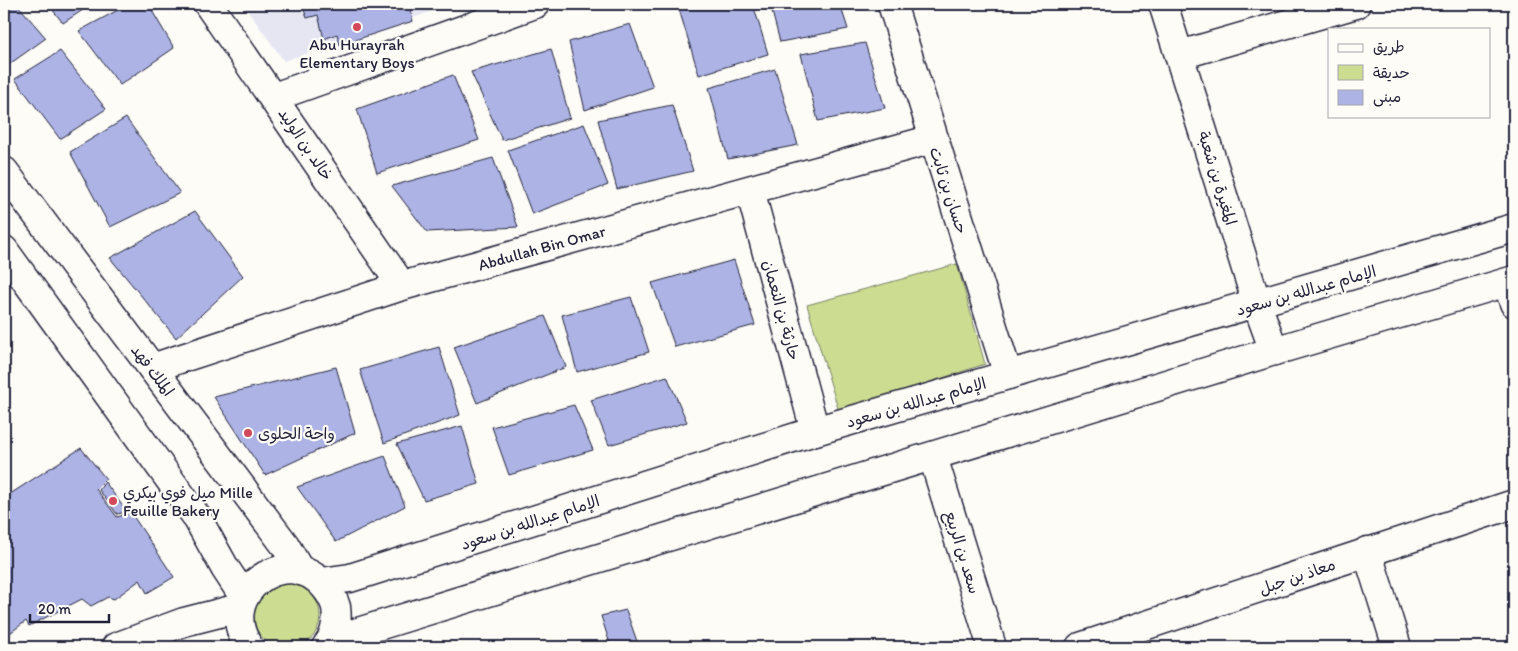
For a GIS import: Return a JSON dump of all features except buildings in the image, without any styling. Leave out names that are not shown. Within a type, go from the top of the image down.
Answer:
[{"type":"street","name":"خالد بن الوليد","points":[[208,4],[274,97],[402,286]]},
{"type":"street","points":[[274,97],[536,4]]},
{"type":"street","name":"حسان بن ثابت","points":[[892,4],[1008,375]]},
{"type":"street","name":"المغيرة بن شعبة","points":[[1163,4],[1257,304],[1274,351]]},
{"type":"street","points":[[1180,55],[1356,4]]},
{"type":"street","name":"Abdullah Bin Omar","points":[[152,368],[402,286],[933,139]]},
{"type":"street","name":"الملك فهد","points":[[4,172],[285,544],[335,604],[337,616],[328,645]]},
{"type":"street","name":"حارثة بن النعمان","points":[[750,190],[815,431]]},
{"type":"street","name":"الإمام عبدالله بن سعود","points":[[241,602],[259,578],[272,572],[286,569],[311,577],[350,578],[815,431],[1514,228]]},
{"type":"street","points":[[4,250],[196,516],[225,568],[241,602],[242,636],[247,647]]},
{"type":"street","points":[[328,645],[1274,351],[1512,288]]},
{"type":"street","name":"سعد بن الربيع","points":[[933,457],[992,647]]},
{"type":"street","name":"معاذ بن جبل","points":[[1080,647],[1188,613],[1514,504]]},
{"type":"street","points":[[1367,552],[1397,647]]},
{"type":"street","points":[[116,647],[241,602]]},
{"type":"shaded area","points":[[243,4],[454,4],[284,61]]},
{"type":"green space","points":[[957,264],[985,364],[839,412],[807,305]]},
{"type":"green space","points":[[281,583],[293,583],[305,588],[315,598],[320,610],[318,629],[305,644],[293,649],[281,649],[269,644],[259,634],[254,622],[254,610],[259,598],[269,588]]},
{"type":"place","name":"Abu Hurayrah Elementary Boys","points":[[357,27]]},
{"type":"place","name":"واحة الحلوى","points":[[248,433]]},
{"type":"place","name":"ميل فوي بيكري Mille Feuille Bakery","points":[[113,501]]}]
